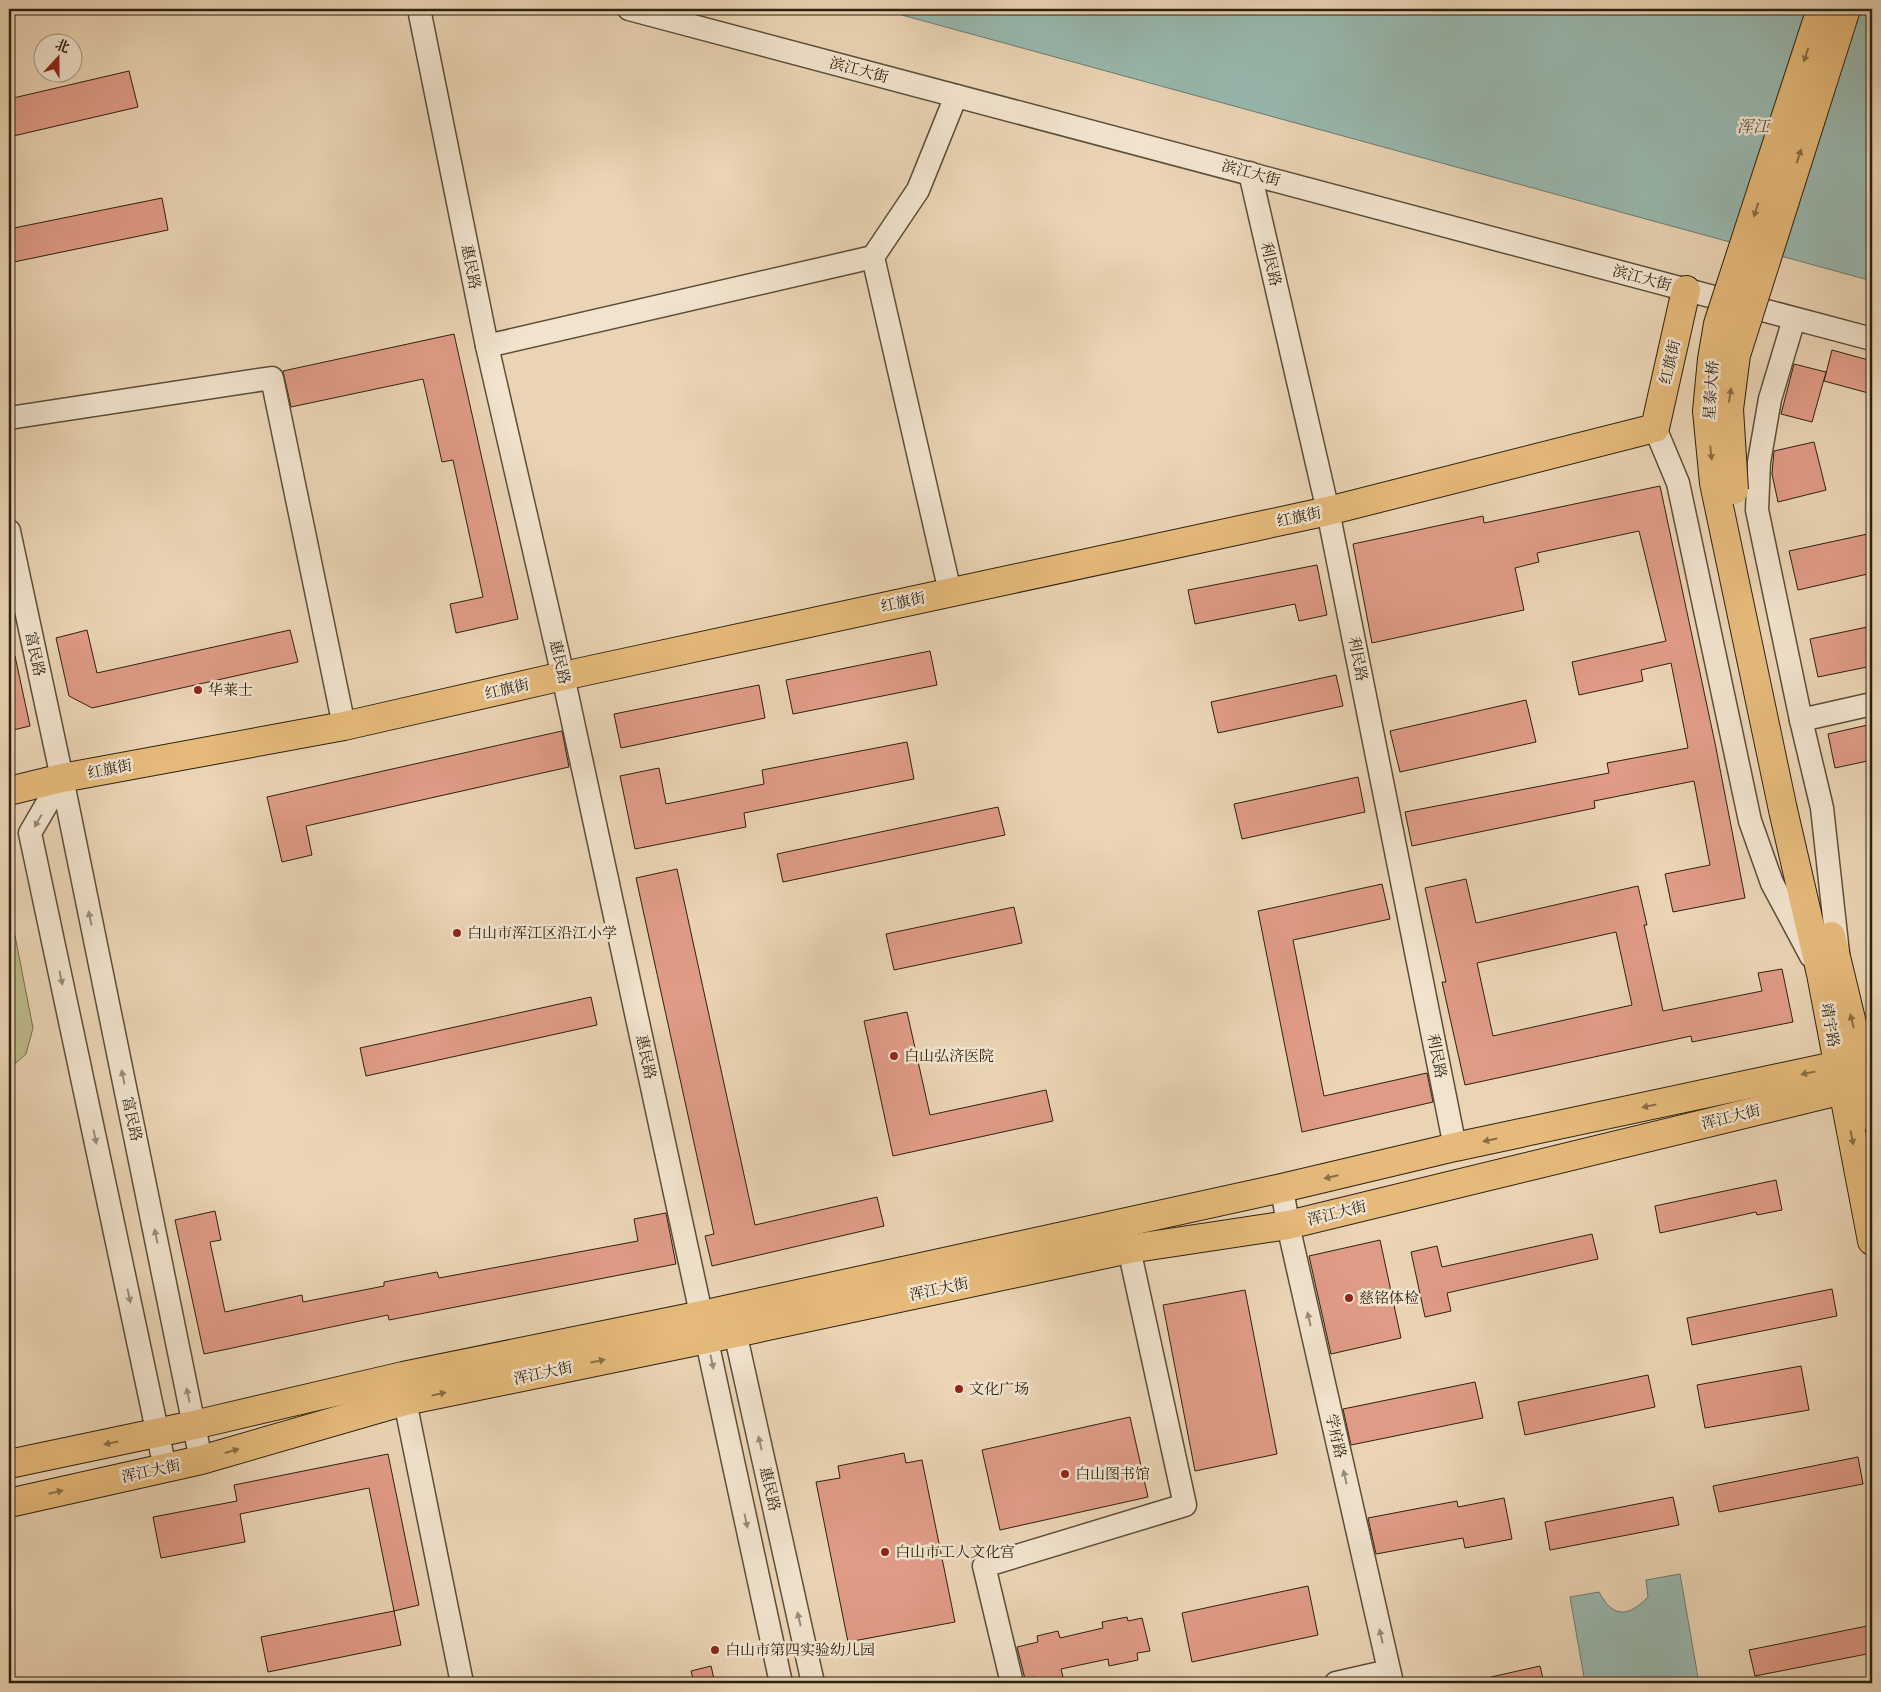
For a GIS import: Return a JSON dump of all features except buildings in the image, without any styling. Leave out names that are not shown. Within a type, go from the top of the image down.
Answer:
[{"type":"main road","name":"星泰大桥","points":[[1790,808],[1714,483],[1707,412],[1712,359],[1718,324],[1821,9]]},
{"type":"main road","name":"星泰大桥","points":[[1790,808],[1732,481],[1728,408],[1736,355],[1846,9]]},
{"type":"main road","name":"红旗街","points":[[9,791],[62,778],[344,726],[564,676],[1328,511],[1655,428],[1686,290]]},
{"type":"main road","name":"靖宇路","points":[[1790,808],[1831,976],[1872,1117]]},
{"type":"main road","name":"靖宇路","points":[[1859,1074],[1872,1241]]},
{"type":"main road","name":"浑江大街","points":[[9,1464],[194,1425],[404,1389],[705,1327],[1456,1147],[1859,1074]]},
{"type":"main road","name":"浑江大街","points":[[705,1327],[735,1332],[1129,1249],[1288,1225],[1859,1074]]},
{"type":"main road","name":"浑江大街","points":[[9,1503],[201,1460],[404,1389]]},
{"type":"street","name":"惠民路","points":[[419,9],[487,346],[564,676],[781,1683]]},
{"type":"street","name":"滨江大街","points":[[629,9],[1872,339]]},
{"type":"street","points":[[487,346],[873,257],[918,190],[956,96]]},
{"type":"street","name":"利民路","points":[[1250,173],[1328,511],[1456,1147]]},
{"type":"street","points":[[873,257],[950,592]]},
{"type":"street","points":[[1794,319],[1770,399],[1759,462],[1757,510],[1801,720],[1822,808],[1831,976]]},
{"type":"street","points":[[9,418],[272,378],[344,726]]},
{"type":"street","points":[[1655,428],[1678,483],[1750,821],[1772,883],[1831,976]]},
{"type":"street","name":"富民路","points":[[9,530],[62,778],[201,1460]]},
{"type":"street","points":[[1801,720],[1872,704]]},
{"type":"street","points":[[62,778],[30,833],[165,1468]]},
{"type":"street","name":"学府路","points":[[1282,1188],[1288,1225],[1390,1677]]},
{"type":"street","points":[[1012,1683],[984,1566],[1185,1505],[1129,1249]]},
{"type":"street","name":"惠民路","points":[[735,1332],[813,1683]]},
{"type":"street","points":[[404,1389],[462,1683]]},
{"type":"street","points":[[1336,1683],[1390,1677]]},
{"type":"shaded area","points":[[9,905],[33,1028],[26,1054],[9,1069]]},
{"type":"water","name":"浑江","points":[[880,9],[1872,9],[1872,281]]},
{"type":"water","points":[[1680,1574],[1699,1683],[1585,1683],[1570,1597],[1599,1592],[1610,1607],[1616,1611],[1628,1611],[1648,1597],[1646,1580]]},
{"type":"place","name":"华莱士","points":[[198,690]]},
{"type":"place","name":"白山市浑江区沿江小学","points":[[457,933]]},
{"type":"place","name":"白山弘济医院","points":[[894,1056]]},
{"type":"place","name":"慈铭体检","points":[[1349,1298]]},
{"type":"place","name":"文化广场","points":[[959,1389]]},
{"type":"place","name":"白山图书馆","points":[[1065,1474]]},
{"type":"place","name":"白山市工人文化宫","points":[[885,1552]]},
{"type":"place","name":"白山市第四实验幼儿园","points":[[715,1650]]}]
